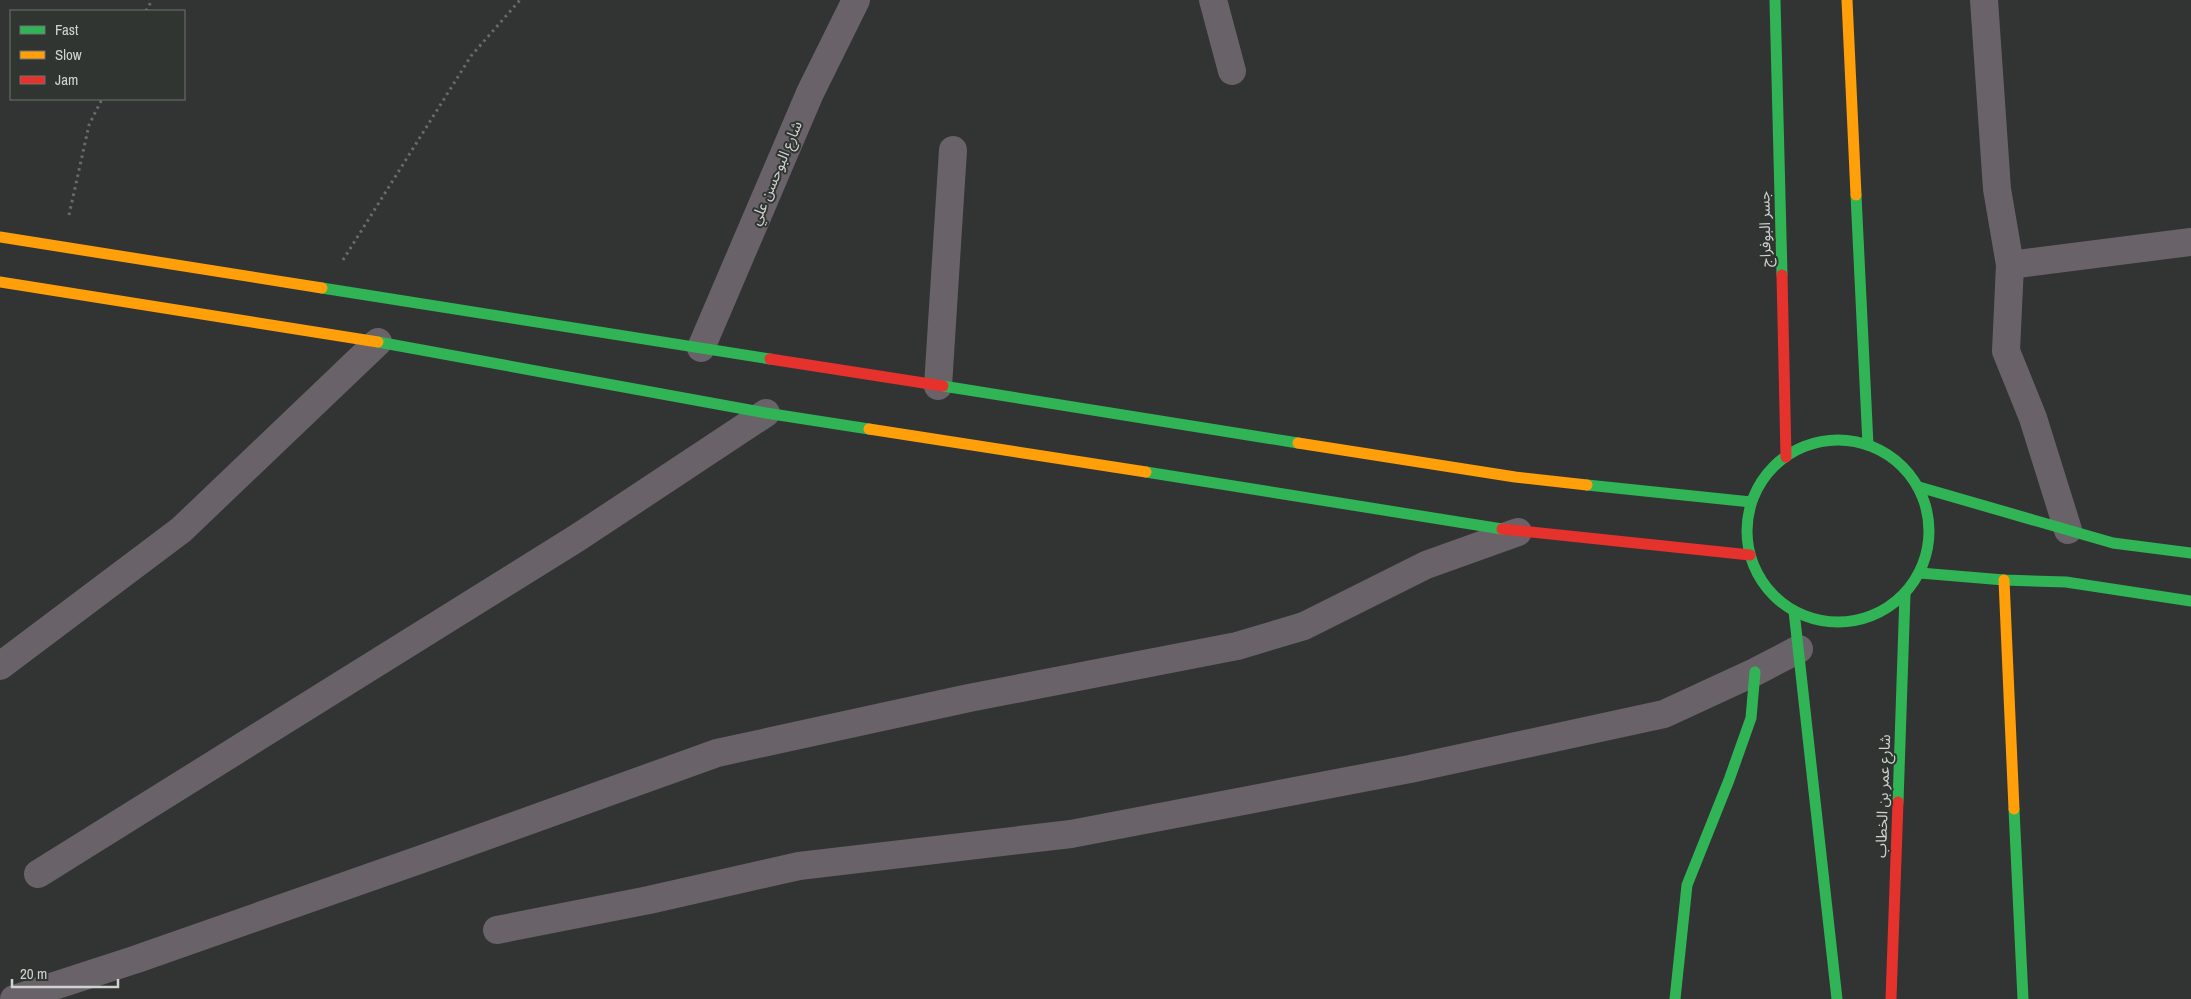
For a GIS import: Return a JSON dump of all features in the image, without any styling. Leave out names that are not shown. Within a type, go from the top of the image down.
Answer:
[{"type":"main road","name":"جسر البوفراج","points":[[1775,0],[1786,457]]},
{"type":"main road","points":[[1847,0],[1868,445]]},
{"type":"main road","points":[[0,237],[37,248],[62,247],[1515,477],[1751,502]]},
{"type":"main road","points":[[0,282],[28,282],[378,342],[766,413],[1291,494],[1518,532],[1750,555]]},
{"type":"main road","points":[[1840,440],[1868,445],[1898,461],[1919,487],[1928,515],[1929,545],[1920,573],[1905,594],[1881,612],[1852,621],[1822,621],[1794,611],[1774,596],[1759,577],[1750,555],[1747,528],[1751,502],[1765,477],[1786,457],[1811,444],[1840,440]]},
{"type":"main road","points":[[1919,487],[2113,543],[2191,553]]},
{"type":"main road","points":[[1920,573],[2004,580],[2066,582],[2191,601]]},
{"type":"main road","points":[[2004,580],[2023,999]]},
{"type":"main road","name":"شارع عمر بن الخطاب","points":[[1891,999],[1905,594]]},
{"type":"main road","points":[[1794,611],[1837,999]]},
{"type":"main road","points":[[1675,999],[1687,884],[1729,780],[1751,718],[1755,672]]},
{"type":"street","name":"شارع البوحسن علي","points":[[702,348],[810,93],[856,0]]},
{"type":"street","points":[[1213,0],[1232,71]]},
{"type":"street","points":[[1984,0],[1997,188],[2010,264],[2006,351],[2033,418],[2068,530]]},
{"type":"street","points":[[938,386],[952,150]]},
{"type":"street","points":[[2010,264],[2191,242]]},
{"type":"street","points":[[0,666],[181,530],[378,342]]},
{"type":"street","points":[[38,874],[576,538],[766,413]]},
{"type":"street","points":[[14,999],[138,959],[413,863],[717,753],[969,698],[1237,646],[1304,626],[1426,565],[1518,532]]},
{"type":"street","points":[[497,930],[649,900],[799,866],[1071,834],[1410,769],[1664,714],[1755,672],[1799,649]]},
{"type":"path","points":[[325,288],[471,56],[520,0]]},
{"type":"path","points":[[62,247],[89,125],[102,100]]},
{"type":"traffic: fast","points":[[1775,0],[1782,275]]},
{"type":"traffic: fast","points":[[1856,195],[1868,445]]},
{"type":"traffic: fast","points":[[322,288],[770,359]]},
{"type":"traffic: fast","points":[[378,342],[766,413],[869,429]]},
{"type":"traffic: fast","points":[[943,386],[1298,443]]},
{"type":"traffic: fast","points":[[1838,440],[1856,442],[1873,447],[1896,461],[1908,473],[1922,496],[1927,513],[1929,531],[1927,549],[1922,566],[1908,589],[1896,601],[1873,615],[1856,620],[1838,622],[1820,620],[1803,615],[1780,601],[1768,589],[1754,566],[1749,549],[1747,531],[1749,513],[1754,496],[1768,473],[1780,461],[1803,447],[1820,442],[1838,440]]},
{"type":"traffic: fast","points":[[1146,472],[1502,529]]},
{"type":"traffic: fast","points":[[1587,485],[1751,502]]},
{"type":"traffic: fast","points":[[1919,487],[2113,543],[2191,553]]},
{"type":"traffic: fast","points":[[1920,573],[2004,580],[2066,582],[2191,601]]},
{"type":"traffic: fast","points":[[1898,802],[1905,594]]},
{"type":"traffic: fast","points":[[1794,611],[1837,999]]},
{"type":"traffic: fast","points":[[1675,999],[1687,885],[1729,780],[1751,718],[1755,672]]},
{"type":"traffic: fast","points":[[2014,809],[2023,999]]},
{"type":"traffic: slow","points":[[1847,0],[1856,195]]},
{"type":"traffic: slow","points":[[0,237],[322,288]]},
{"type":"traffic: slow","points":[[0,282],[378,342]]},
{"type":"traffic: slow","points":[[869,429],[1146,472]]},
{"type":"traffic: slow","points":[[1298,443],[1515,477],[1587,485]]},
{"type":"traffic: slow","points":[[2004,580],[2014,809]]},
{"type":"traffic: jam","points":[[1782,275],[1786,457]]},
{"type":"traffic: jam","points":[[770,359],[943,386]]},
{"type":"traffic: jam","points":[[1502,529],[1750,555]]},
{"type":"traffic: jam","points":[[1891,999],[1898,802]]}]
